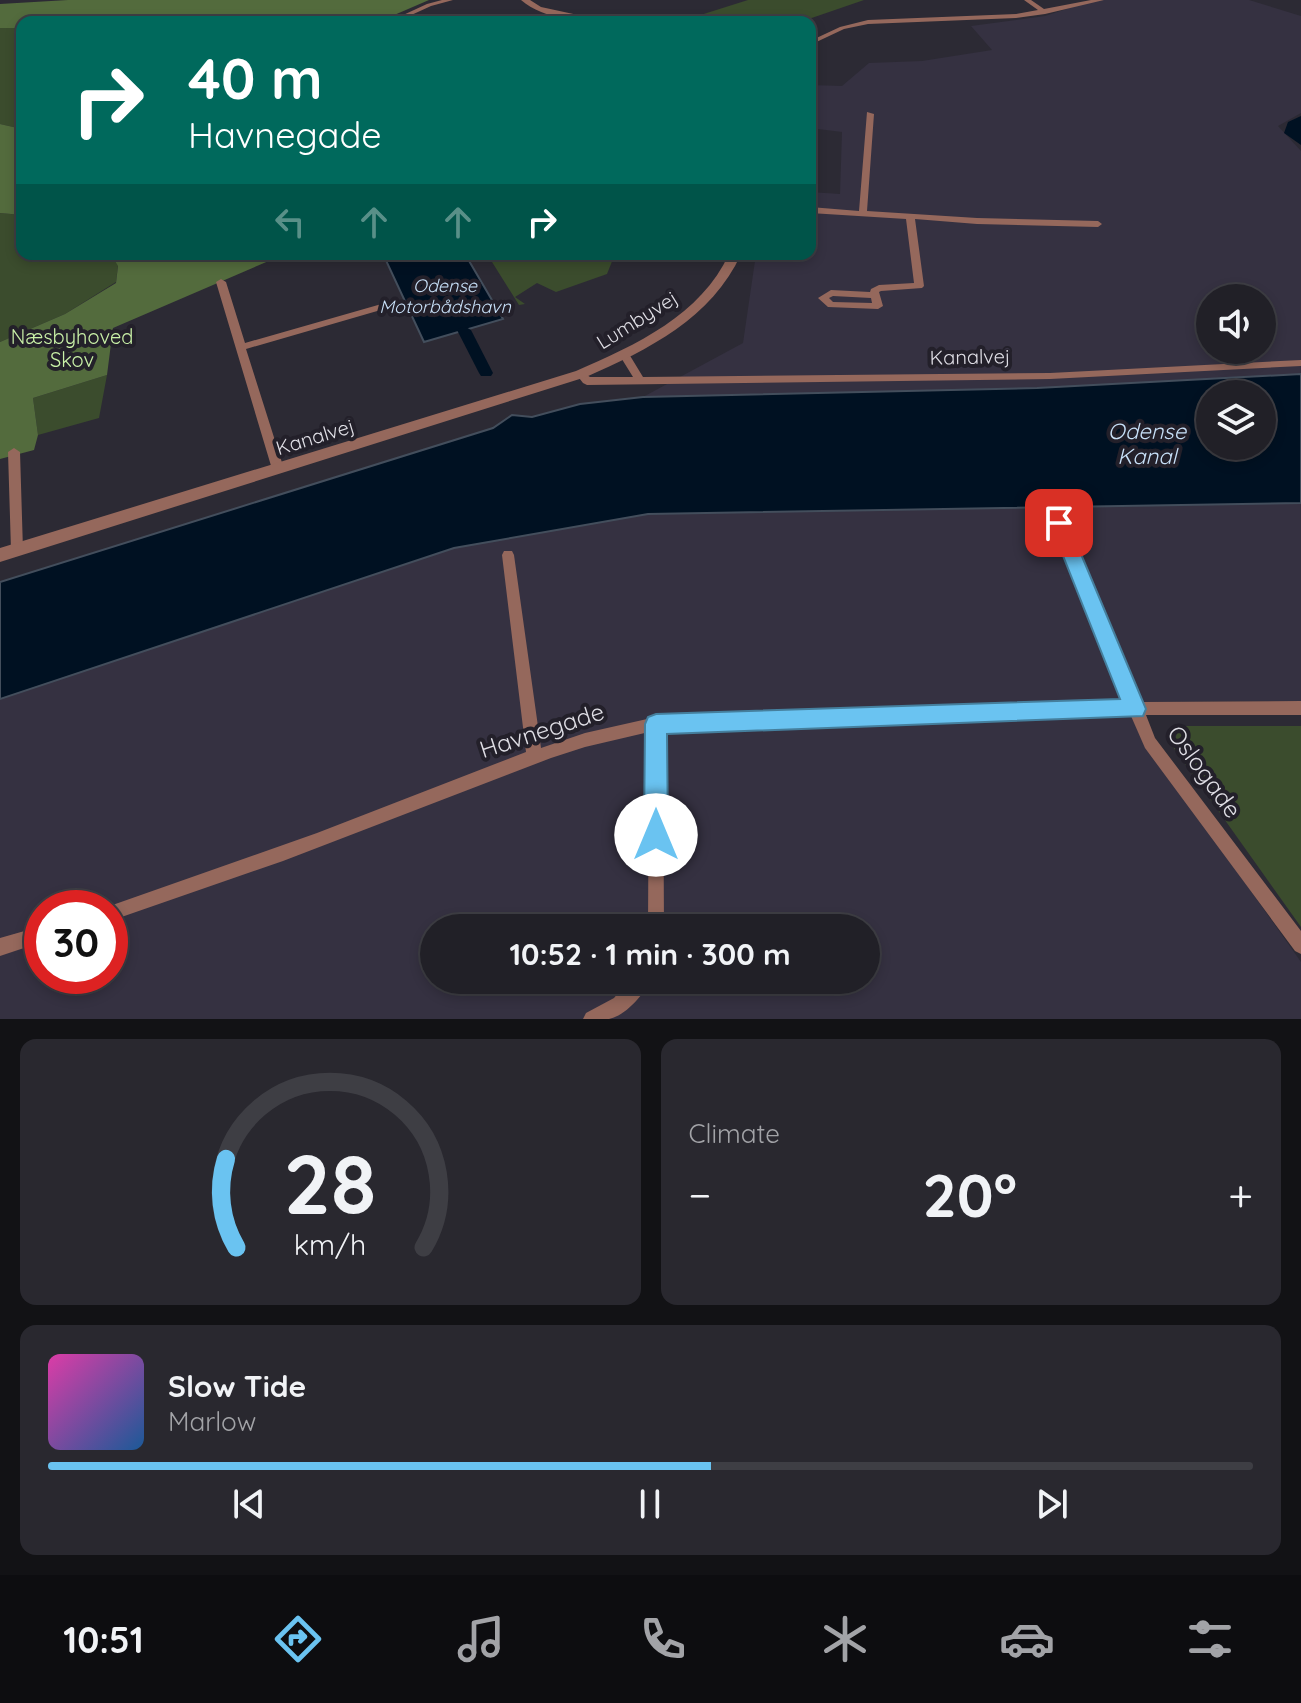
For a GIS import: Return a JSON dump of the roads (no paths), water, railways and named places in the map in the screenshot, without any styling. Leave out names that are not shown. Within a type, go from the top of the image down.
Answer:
[{"type":"street","points":[[404,16],[450,0]]},
{"type":"street","points":[[525,0],[532,7],[558,14],[590,16]]},
{"type":"street","points":[[1027,0],[1045,12]]},
{"type":"street","points":[[816,40],[842,28],[868,22],[977,19],[1045,12],[1101,0]]},
{"type":"street","points":[[863,214],[870,114]]},
{"type":"street","points":[[816,210],[1098,224]]},
{"type":"street","points":[[875,295],[831,293],[823,298],[831,305],[878,306],[874,291],[879,288],[919,286],[910,217]]},
{"type":"street","name":"Lumbyvej","points":[[581,374],[625,356],[701,302],[720,282],[732,260]]},
{"type":"street","points":[[221,282],[278,469]]},
{"type":"street","points":[[241,347],[388,305]]},
{"type":"street","points":[[625,356],[640,380]]},
{"type":"street","name":"Kanalvej","points":[[0,555],[581,374],[587,381],[1050,376],[1301,363]]},
{"type":"street","points":[[14,452],[17,550]]},
{"type":"street","name":"Oslogade","points":[[1059,523],[1150,743],[1301,945]]},
{"type":"street","points":[[508,555],[534,754]]},
{"type":"street","name":"Havnegade","points":[[128,907],[293,850],[534,754],[607,732],[656,724],[1135,709],[1301,708]]},
{"type":"street","points":[[656,724],[656,914]]},
{"type":"street","points":[[0,947],[24,940]]},
{"type":"street","points":[[592,1019],[620,1004],[629,994]]},
{"type":"water","name":"Odense Motorbådshavn","points":[[386,260],[469,260],[503,319],[424,342]]},
{"type":"water","name":"Odense Kanal","points":[[1301,374],[1301,503],[648,514],[454,548],[0,699],[0,582],[493,428],[512,415],[532,417],[580,404],[643,397],[1037,388]]},
{"type":"waterway","points":[[1301,121],[1294,126],[1293,133],[1301,140]]},
{"type":"waterway","points":[[464,330],[486,373]]},
{"type":"park label","name":"Næsbyhoved Skov","points":[[72,348]]}]
